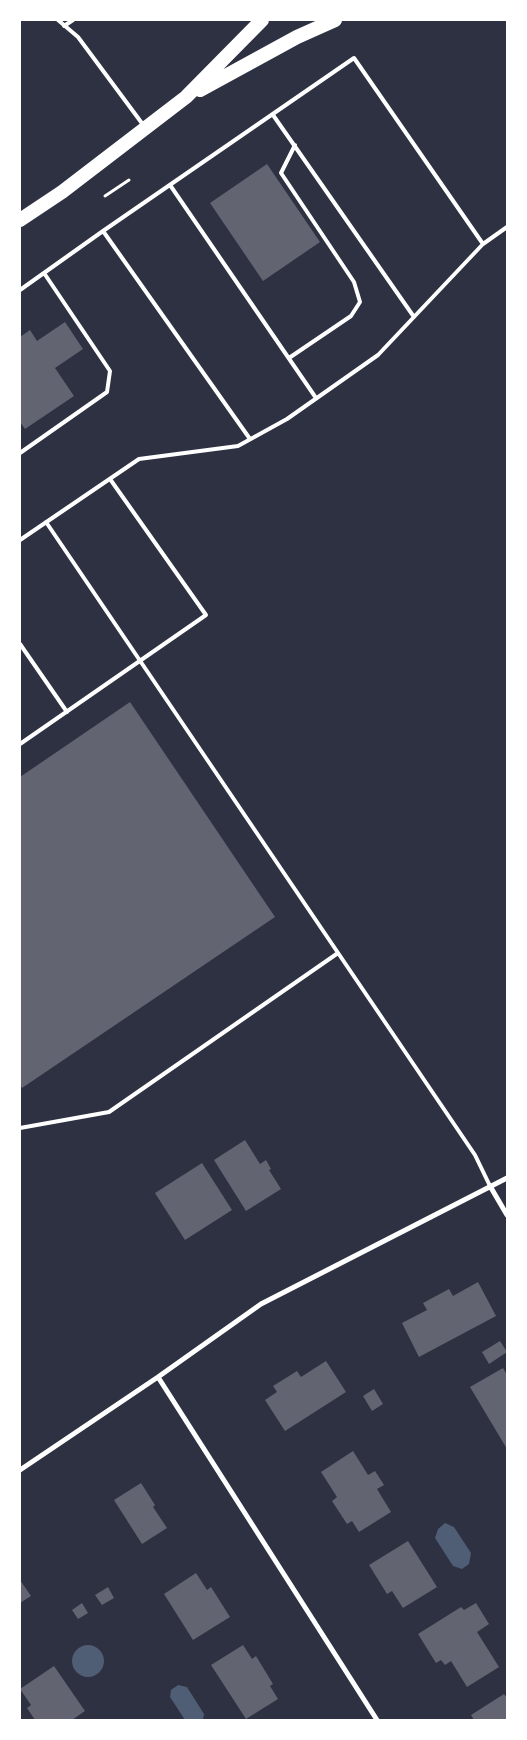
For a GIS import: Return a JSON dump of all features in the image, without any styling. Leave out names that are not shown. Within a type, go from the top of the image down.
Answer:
[{"type":"highway","points":[[20,220],[62,192],[186,97],[262,20]]},
{"type":"highway","points":[[186,97],[297,37],[336,20]]},
{"type":"street","points":[[20,1470],[158,1377],[261,1304],[507,1178]]},
{"type":"street","points":[[490,1186],[507,1215]]},
{"type":"street","points":[[158,1377],[377,1720]]},
{"type":"lane","points":[[58,20],[78,37],[146,128]]},
{"type":"lane","points":[[64,26],[73,20]]},
{"type":"lane","points":[[20,290],[354,58],[483,244]]},
{"type":"lane","points":[[273,114],[414,317]]},
{"type":"lane","points":[[289,358],[351,316],[360,302],[354,282],[281,172],[295,145]]},
{"type":"lane","points":[[170,185],[316,398]]},
{"type":"lane","points":[[20,540],[139,459],[238,446],[287,419],[378,355],[483,244],[507,227]]},
{"type":"lane","points":[[104,231],[250,439]]},
{"type":"lane","points":[[20,453],[107,392],[110,371],[44,273]]},
{"type":"lane","points":[[20,744],[206,615],[110,479]]},
{"type":"lane","points":[[46,522],[475,1155],[490,1186]]},
{"type":"lane","points":[[20,644],[67,712]]},
{"type":"lane","points":[[20,1128],[109,1112],[338,953]]},
{"type":"path","points":[[105,196],[129,180]]},
{"type":"water","points":[[445,1523],[454,1527],[471,1553],[469,1564],[462,1569],[453,1566],[435,1538],[438,1529]]},
{"type":"water","points":[[88,1645],[94,1646],[99,1650],[103,1655],[103,1667],[99,1672],[94,1676],[88,1677],[82,1676],[77,1672],[73,1667],[72,1661],[73,1655],[77,1650],[82,1646]]},
{"type":"water","points":[[178,1685],[187,1687],[204,1714],[203,1720],[185,1720],[170,1697],[171,1690]]},
{"type":"building","points":[[267,164],[320,242],[263,281],[210,203]]},
{"type":"building","points":[[65,322],[83,349],[55,368],[74,396],[25,429],[20,422],[20,337],[30,330],[37,341]]},
{"type":"building","points":[[130,702],[275,917],[22,1088],[20,1084],[20,777]]},
{"type":"building","points":[[245,1140],[260,1164],[266,1160],[271,1169],[269,1170],[281,1189],[246,1211],[214,1160]]},
{"type":"building","points":[[202,1163],[232,1210],[185,1240],[155,1193]]},
{"type":"building","points":[[478,1282],[496,1316],[419,1357],[402,1323],[427,1310],[423,1303],[449,1289],[453,1296]]},
{"type":"building","points":[[500,1341],[507,1352],[489,1364],[482,1352]]},
{"type":"building","points":[[326,1361],[346,1392],[285,1431],[265,1400],[277,1392],[273,1386],[297,1371],[301,1377]]},
{"type":"building","points":[[503,1368],[507,1375],[507,1449],[470,1387]]},
{"type":"building","points":[[374,1389],[383,1404],[372,1411],[363,1396]]},
{"type":"building","points":[[353,1451],[368,1475],[375,1471],[384,1485],[377,1489],[391,1512],[359,1532],[352,1521],[347,1524],[332,1501],[337,1497],[321,1472]]},
{"type":"building","points":[[141,1483],[155,1505],[153,1507],[167,1528],[142,1544],[114,1500]]},
{"type":"building","points":[[408,1541],[437,1587],[403,1608],[392,1591],[387,1594],[369,1565]]},
{"type":"building","points":[[196,1573],[207,1590],[211,1587],[230,1617],[193,1640],[164,1594]]},
{"type":"building","points":[[20,1580],[31,1596],[20,1603]]},
{"type":"building","points":[[108,1587],[114,1598],[102,1605],[95,1595]]},
{"type":"building","points":[[82,1603],[88,1613],[78,1619],[72,1610]]},
{"type":"building","points":[[476,1603],[489,1624],[477,1632],[499,1667],[467,1687],[451,1661],[445,1665],[441,1660],[436,1663],[418,1634],[461,1607],[464,1610]]},
{"type":"building","points":[[243,1645],[252,1659],[256,1656],[273,1684],[270,1686],[278,1699],[246,1719],[211,1665]]},
{"type":"building","points":[[54,1666],[85,1711],[72,1720],[35,1720],[27,1708],[31,1705],[20,1689]]},
{"type":"building","points":[[504,1694],[507,1698],[507,1720],[474,1720],[471,1715]]}]
